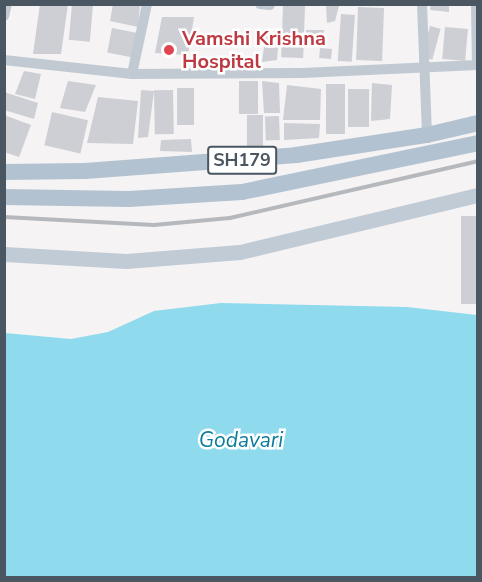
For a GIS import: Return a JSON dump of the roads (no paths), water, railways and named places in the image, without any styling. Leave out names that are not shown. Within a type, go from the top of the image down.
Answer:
[{"type":"main road","name":"SH179","points":[[4,172],[85,171],[273,157],[427,135],[477,123]]},
{"type":"main road","points":[[4,197],[129,199],[242,192],[477,143]]},
{"type":"main road","points":[[4,254],[126,261],[240,252],[477,195]]},
{"type":"street","points":[[4,16],[7,4]]},
{"type":"street","points":[[132,74],[147,4]]},
{"type":"street","points":[[260,4],[270,5]]},
{"type":"street","points":[[422,4],[427,68],[427,135]]},
{"type":"street","points":[[4,60],[132,74],[477,65],[476,4]]},
{"type":"water","name":"Godavari","points":[[221,303],[407,307],[477,315],[477,577],[5,577],[5,333],[71,339],[108,332],[154,311]]},
{"type":"railway","points":[[4,217],[154,225],[230,218],[478,161]]},
{"type":"place","name":"Vamshi Krishna Hospital","points":[[169,50]]}]
